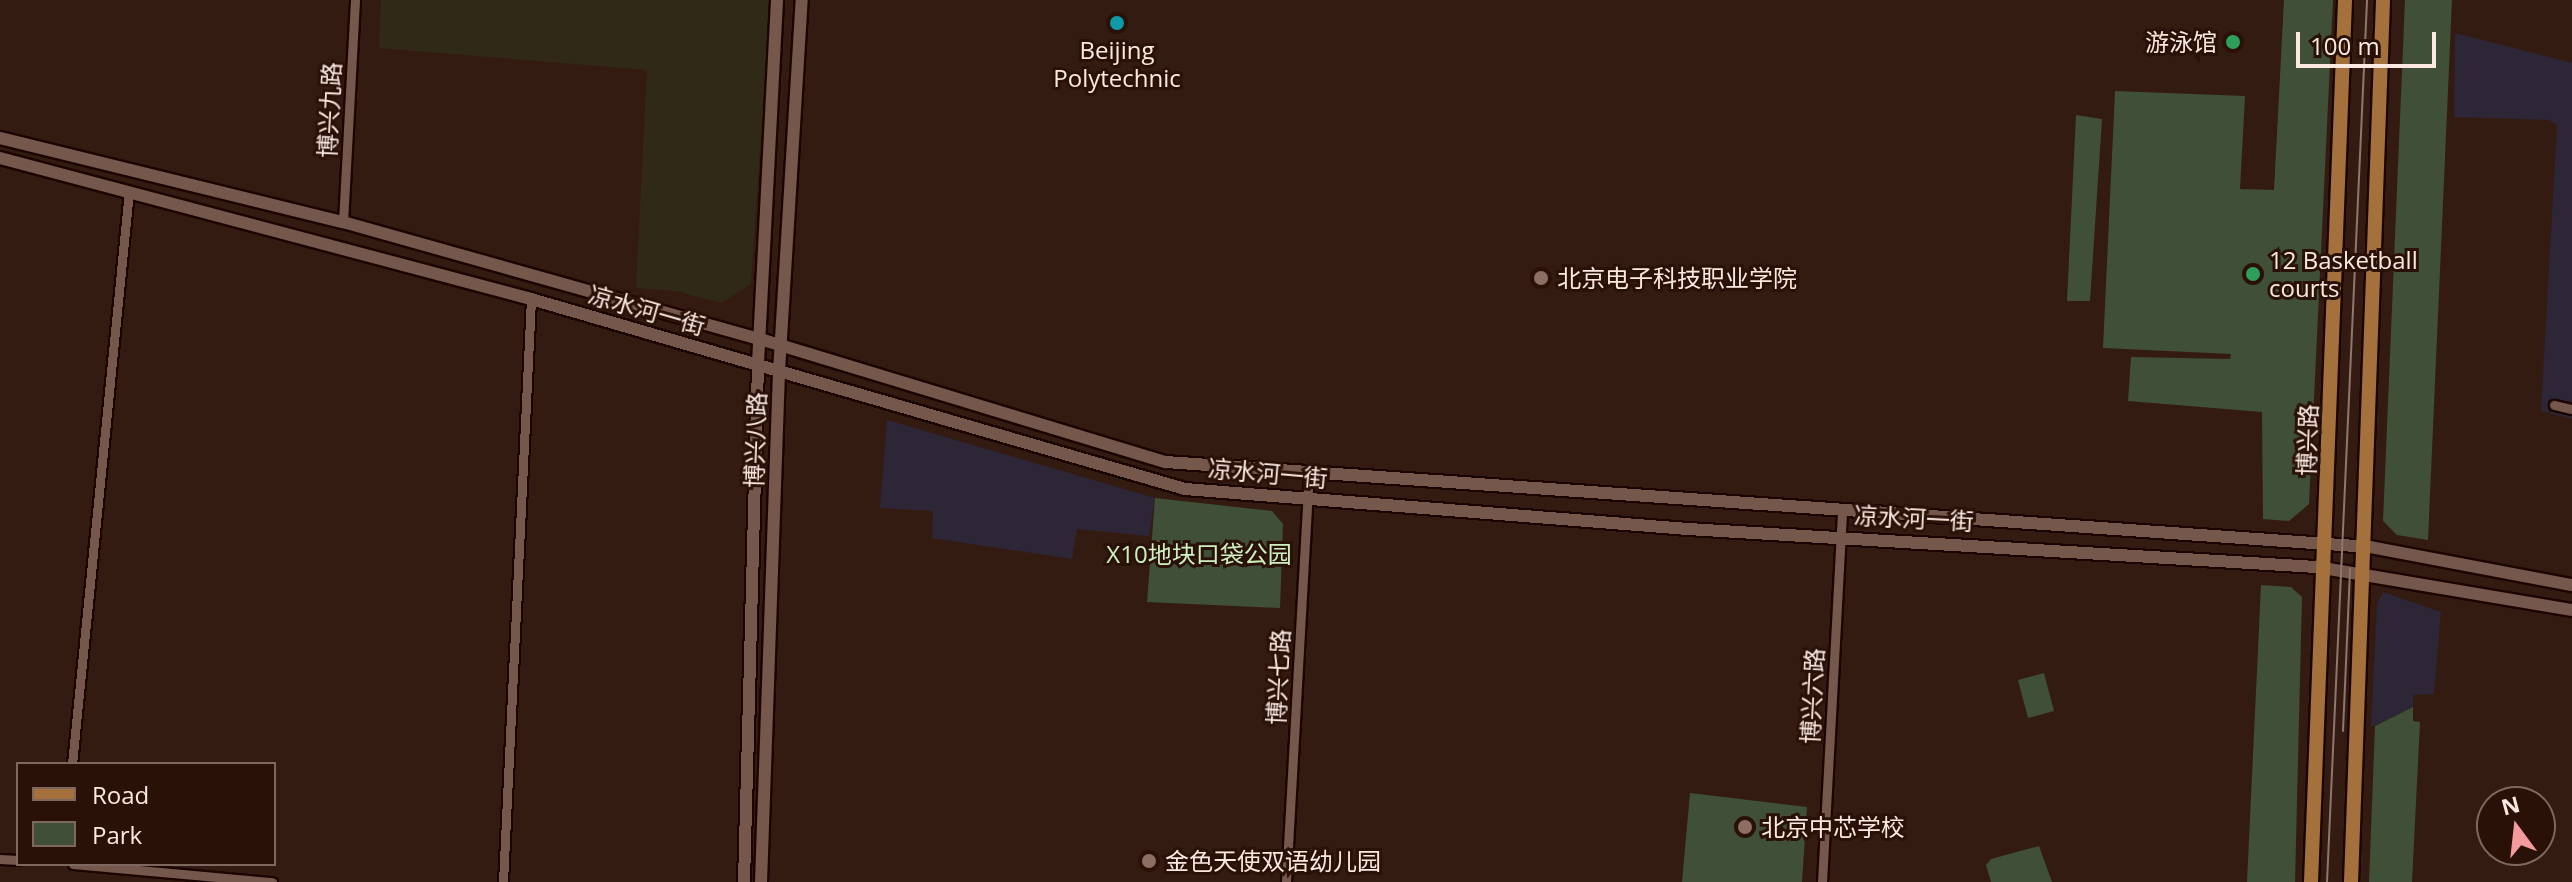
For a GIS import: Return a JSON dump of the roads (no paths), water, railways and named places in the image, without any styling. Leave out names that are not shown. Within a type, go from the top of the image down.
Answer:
[{"type":"main road","name":"博兴八路","points":[[744,882],[758,363],[777,0]]},
{"type":"main road","name":"博兴八路","points":[[761,882],[779,371],[802,0]]},
{"type":"main road","name":"博兴路","points":[[2311,882],[2345,0]]},
{"type":"main road","points":[[2351,882],[2360,547],[2383,0]]},
{"type":"main road","name":"凉水河一街","points":[[0,138],[343,222],[781,345],[1166,462],[1309,475],[2360,547],[2572,585]]},
{"type":"main road","name":"凉水河一街","points":[[0,158],[531,299],[758,363],[1154,482],[1308,499],[2323,567],[2572,610]]},
{"type":"main road","points":[[1257,495],[1267,484],[1261,469]]},
{"type":"street","name":"博兴九路","points":[[343,222],[355,0]]},
{"type":"street","points":[[72,762],[129,191]]},
{"type":"street","points":[[503,882],[531,299]]},
{"type":"street","points":[[2554,405],[2572,409]]},
{"type":"street","name":"博兴七路","points":[[1286,882],[1309,475]]},
{"type":"street","name":"博兴六路","points":[[1822,882],[1842,511]]},
{"type":"street","points":[[95,866],[272,882]]},
{"type":"tram line","points":[[2327,882],[2367,0]]},
{"type":"tram line","points":[[2343,731],[2350,568]]},
{"type":"place","name":"Beijing Polytechnic","points":[[1117,23]]},
{"type":"place","name":"游泳馆","points":[[2233,42]]},
{"type":"place","name":"12 Basketball courts","points":[[2253,274]]},
{"type":"place","name":"北京电子科技职业学院","points":[[1541,278]]},
{"type":"place","name":"北京中芯学校","points":[[1745,827]]},
{"type":"place","name":"金色天使双语幼儿园","points":[[1149,861]]},
{"type":"park label","name":"X10地块口袋公园","points":[[1199,554]]}]
